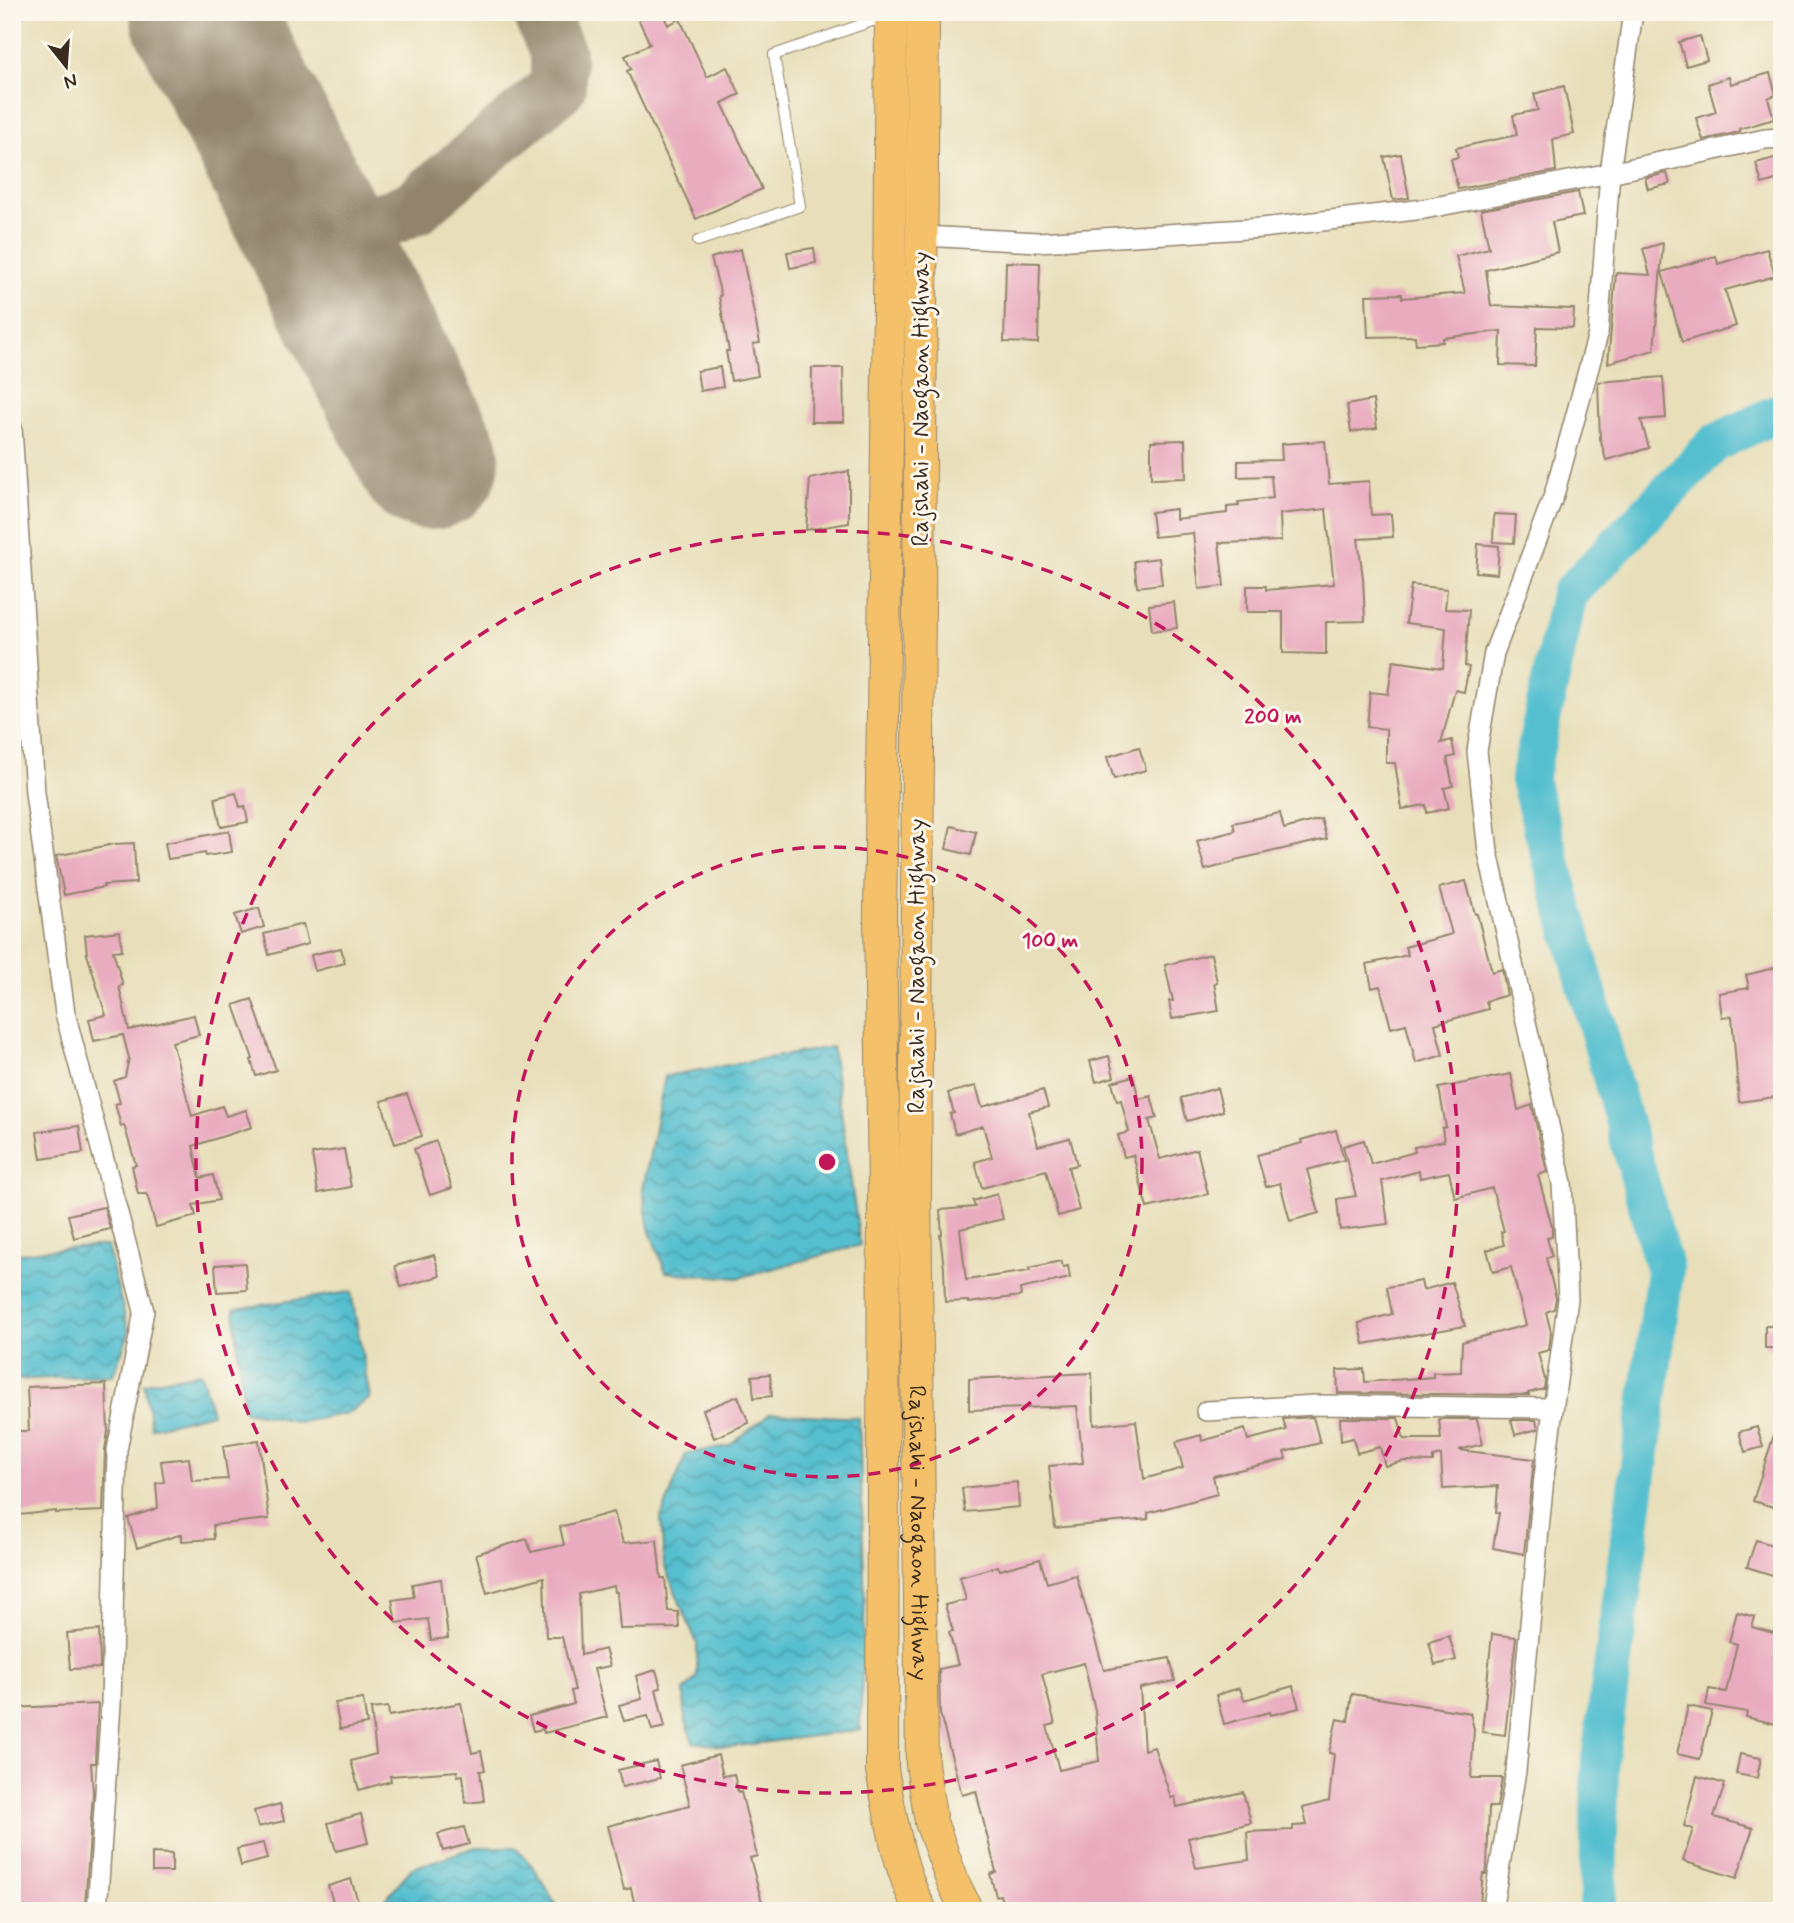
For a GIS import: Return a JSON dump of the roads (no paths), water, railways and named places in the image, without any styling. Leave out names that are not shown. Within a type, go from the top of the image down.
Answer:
[{"type":"main road","name":"Rajshahi - Naogaon Highway","points":[[907,17],[922,236],[915,1191],[922,1764],[931,1822],[953,1882],[967,1911]]},
{"type":"main road","name":"Rajshahi - Naogaon Highway","points":[[907,17],[889,307],[880,915],[884,1191],[882,1770],[893,1829],[915,1898],[922,1911]]},
{"type":"main road","points":[[889,307],[921,308]]},
{"type":"street","points":[[1492,1911],[1516,1771],[1553,1408],[1568,1298],[1562,1184],[1488,852],[1477,751],[1494,653],[1554,495],[1598,334],[1610,173],[1633,12]]},
{"type":"street","points":[[922,236],[1038,243],[1262,228],[1424,209],[1610,173],[1765,139],[1782,138]]},
{"type":"street","points":[[12,428],[35,793],[65,1013],[144,1311],[117,1450],[111,1704],[97,1911]]},
{"type":"street","points":[[1206,1411],[1315,1405],[1553,1408]]},
{"type":"lane","points":[[698,240],[800,206],[774,55],[872,21],[907,17]]},
{"type":"water","points":[[832,1047],[860,1245],[738,1278],[666,1272],[649,1229],[643,1189],[665,1076]]},
{"type":"water","points":[[107,1246],[129,1333],[113,1375],[12,1380],[12,1255]]},
{"type":"water","points":[[351,1292],[370,1398],[348,1413],[300,1422],[244,1411],[234,1309]]},
{"type":"water","points":[[201,1373],[212,1413],[151,1428],[144,1383]]},
{"type":"water","points":[[771,1413],[859,1418],[865,1602],[860,1730],[729,1747],[693,1742],[685,1718],[684,1691],[697,1677],[697,1643],[664,1565],[661,1518],[686,1454],[729,1446]]},
{"type":"water","points":[[476,1847],[515,1847],[535,1869],[560,1911],[382,1911],[385,1899],[412,1868]]},
{"type":"waterway","points":[[1598,1911],[1600,1759],[1665,1271],[1529,780],[1569,594],[1715,443],[1782,411]]}]
